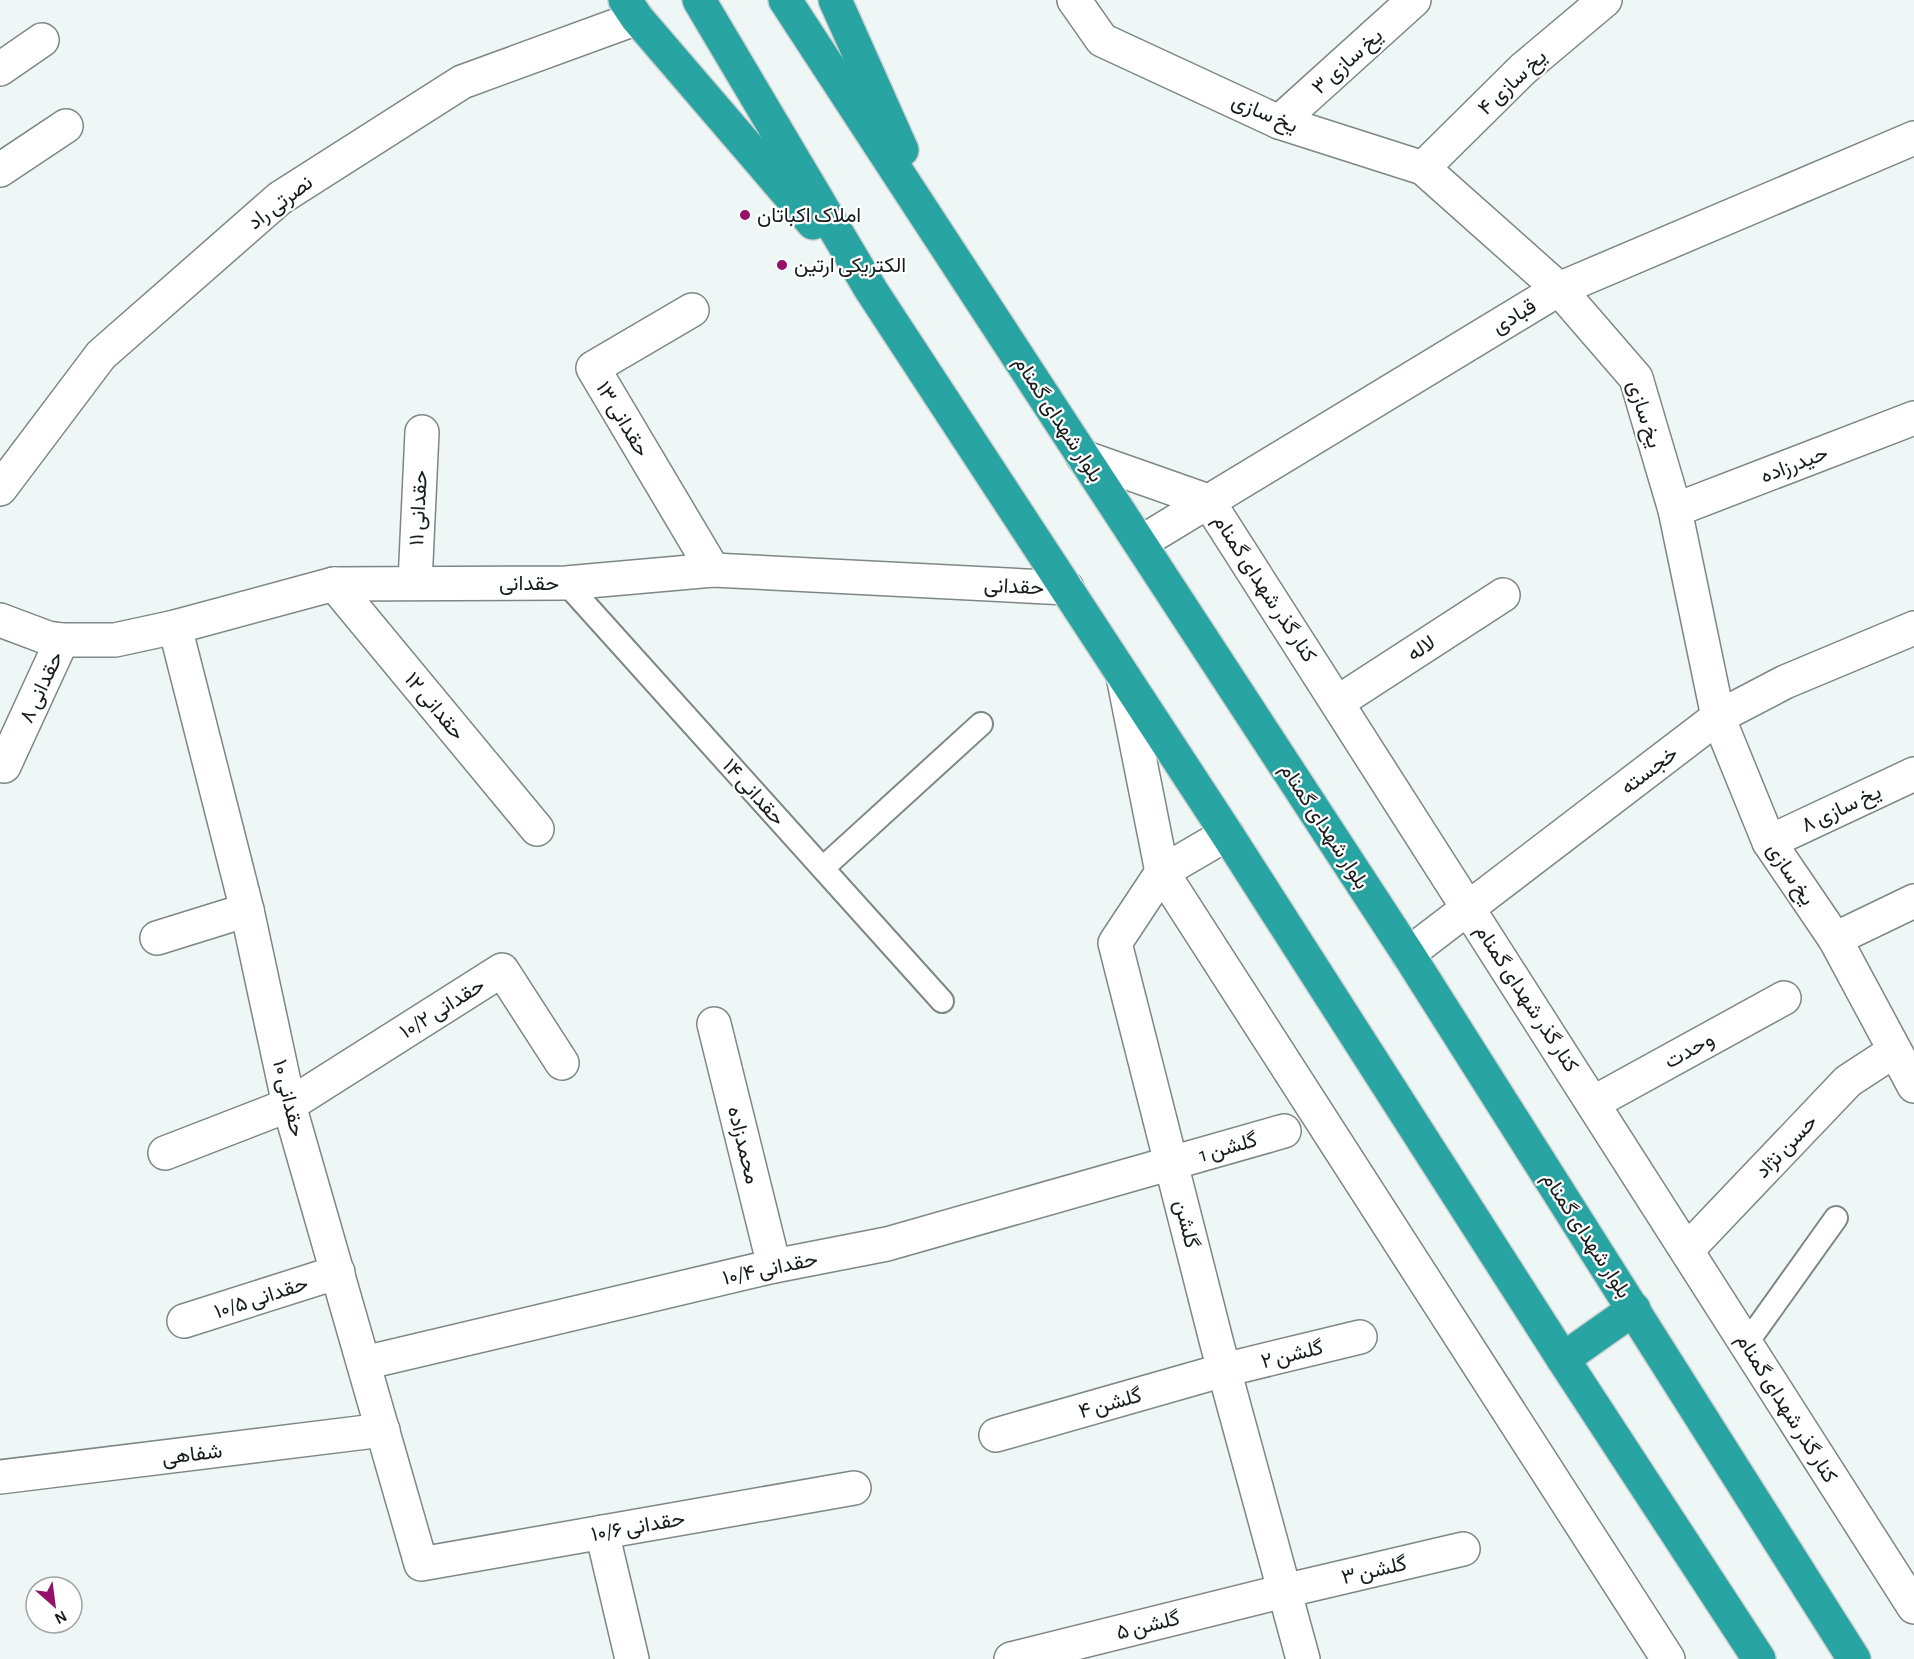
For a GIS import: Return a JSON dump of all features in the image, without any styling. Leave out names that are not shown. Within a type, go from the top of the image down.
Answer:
[{"type":"highway","points":[[699,0],[871,290],[1227,834],[1758,1659]]},
{"type":"highway","name":"بلوار شهدای گمنام","points":[[784,0],[1408,954],[1854,1659]]},
{"type":"highway","points":[[835,0],[943,242]]},
{"type":"highway","points":[[631,9],[871,290]]},
{"type":"highway","points":[[1563,1359],[1634,1309]]},
{"type":"street","name":"یخ سازی","points":[[1074,0],[1102,40],[1279,122],[1423,168],[1559,289],[1636,378],[1675,510],[1718,717],[1769,842],[1834,939],[1914,1086]]},
{"type":"street","name":"یخ سازی ۳","points":[[1279,122],[1414,0]]},
{"type":"street","name":"یخ سازی ۴","points":[[1423,168],[1523,69],[1605,0]]},
{"type":"street","name":"نصرتی راد","points":[[0,489],[100,354],[280,198],[462,82],[631,9]]},
{"type":"street","points":[[0,69],[42,40]]},
{"type":"street","points":[[0,170],[66,126]]},
{"type":"street","name":"قبادی","points":[[1140,543],[1559,289],[1914,138]]},
{"type":"street","name":"حقدانی ۱۳","points":[[692,310],[592,368],[713,570]]},
{"type":"street","name":"حیدرزاده","points":[[1675,510],[1914,418]]},
{"type":"street","name":"حقدانی ۱۱","points":[[414,583],[422,432]]},
{"type":"street","name":"کنار گذر شهدای گمنام","points":[[1083,457],[1208,501],[1914,1607]]},
{"type":"street","name":"حقدانی","points":[[0,620],[48,638],[115,640],[175,627],[334,584],[566,583],[713,570],[1067,588]]},
{"type":"street","name":"حقدانی ۱۲","points":[[334,584],[537,829]]},
{"type":"street","name":"لاله","points":[[1338,702],[1503,595]]},
{"type":"street","name":"حقدانی ۱۰","points":[[175,627],[247,910],[289,1105],[421,1564]]},
{"type":"street","name":"خجسته","points":[[1408,954],[1718,717],[1785,682],[1914,628]]},
{"type":"street","name":"حقدانی ۸","points":[[4,766],[62,640]]},
{"type":"street","points":[[1123,674],[1162,872],[1668,1659]]},
{"type":"street","name":"یخ سازی ۸","points":[[1769,842],[1914,774]]},
{"type":"street","name":"گلشن","points":[[1227,834],[1162,872],[1116,943],[1224,1370],[1303,1659]]},
{"type":"street","points":[[1834,939],[1914,901]]},
{"type":"street","points":[[157,938],[247,910]]},
{"type":"street","name":"حقدانی ۱۰/۲","points":[[289,1105],[502,970],[562,1063]]},
{"type":"street","name":"وحدت","points":[[1593,1103],[1784,998]]},
{"type":"street","name":"محمدزاده","points":[[714,1024],[774,1266]]},
{"type":"street","name":"حسن نژاد","points":[[1687,1250],[1848,1081],[1894,1051]]},
{"type":"street","points":[[165,1153],[289,1105]]},
{"type":"street","name":"گلشن 1","points":[[1172,1163],[1284,1131]]},
{"type":"street","name":"حقدانی ۱۰/۴","points":[[364,1363],[774,1266],[887,1244],[1172,1163]]},
{"type":"street","name":"حقدانی ۱۰/۵","points":[[184,1321],[338,1272]]},
{"type":"street","name":"گلشن ۲","points":[[1224,1370],[1360,1337]]},
{"type":"street","name":"گلشن ۴","points":[[996,1435],[1224,1370]]},
{"type":"street","name":"شفاهی","points":[[0,1478],[383,1430]]},
{"type":"street","name":"حقدانی ۱۰/۶","points":[[421,1564],[854,1488]]},
{"type":"street","points":[[602,1532],[632,1659]]},
{"type":"street","name":"گلشن ۳","points":[[1284,1591],[1463,1549]]},
{"type":"street","name":"گلشن ۵","points":[[1011,1659],[1284,1591]]},
{"type":"lane","name":"حقدانی ۱۴","points":[[566,583],[942,1001]]},
{"type":"lane","points":[[823,868],[981,724]]},
{"type":"lane","points":[[1746,1344],[1836,1218]]},
{"type":"place","name":"املاک اکباتان","points":[[745,215]]},
{"type":"place","name":"الکتریکی ارتین","points":[[782,265]]}]
